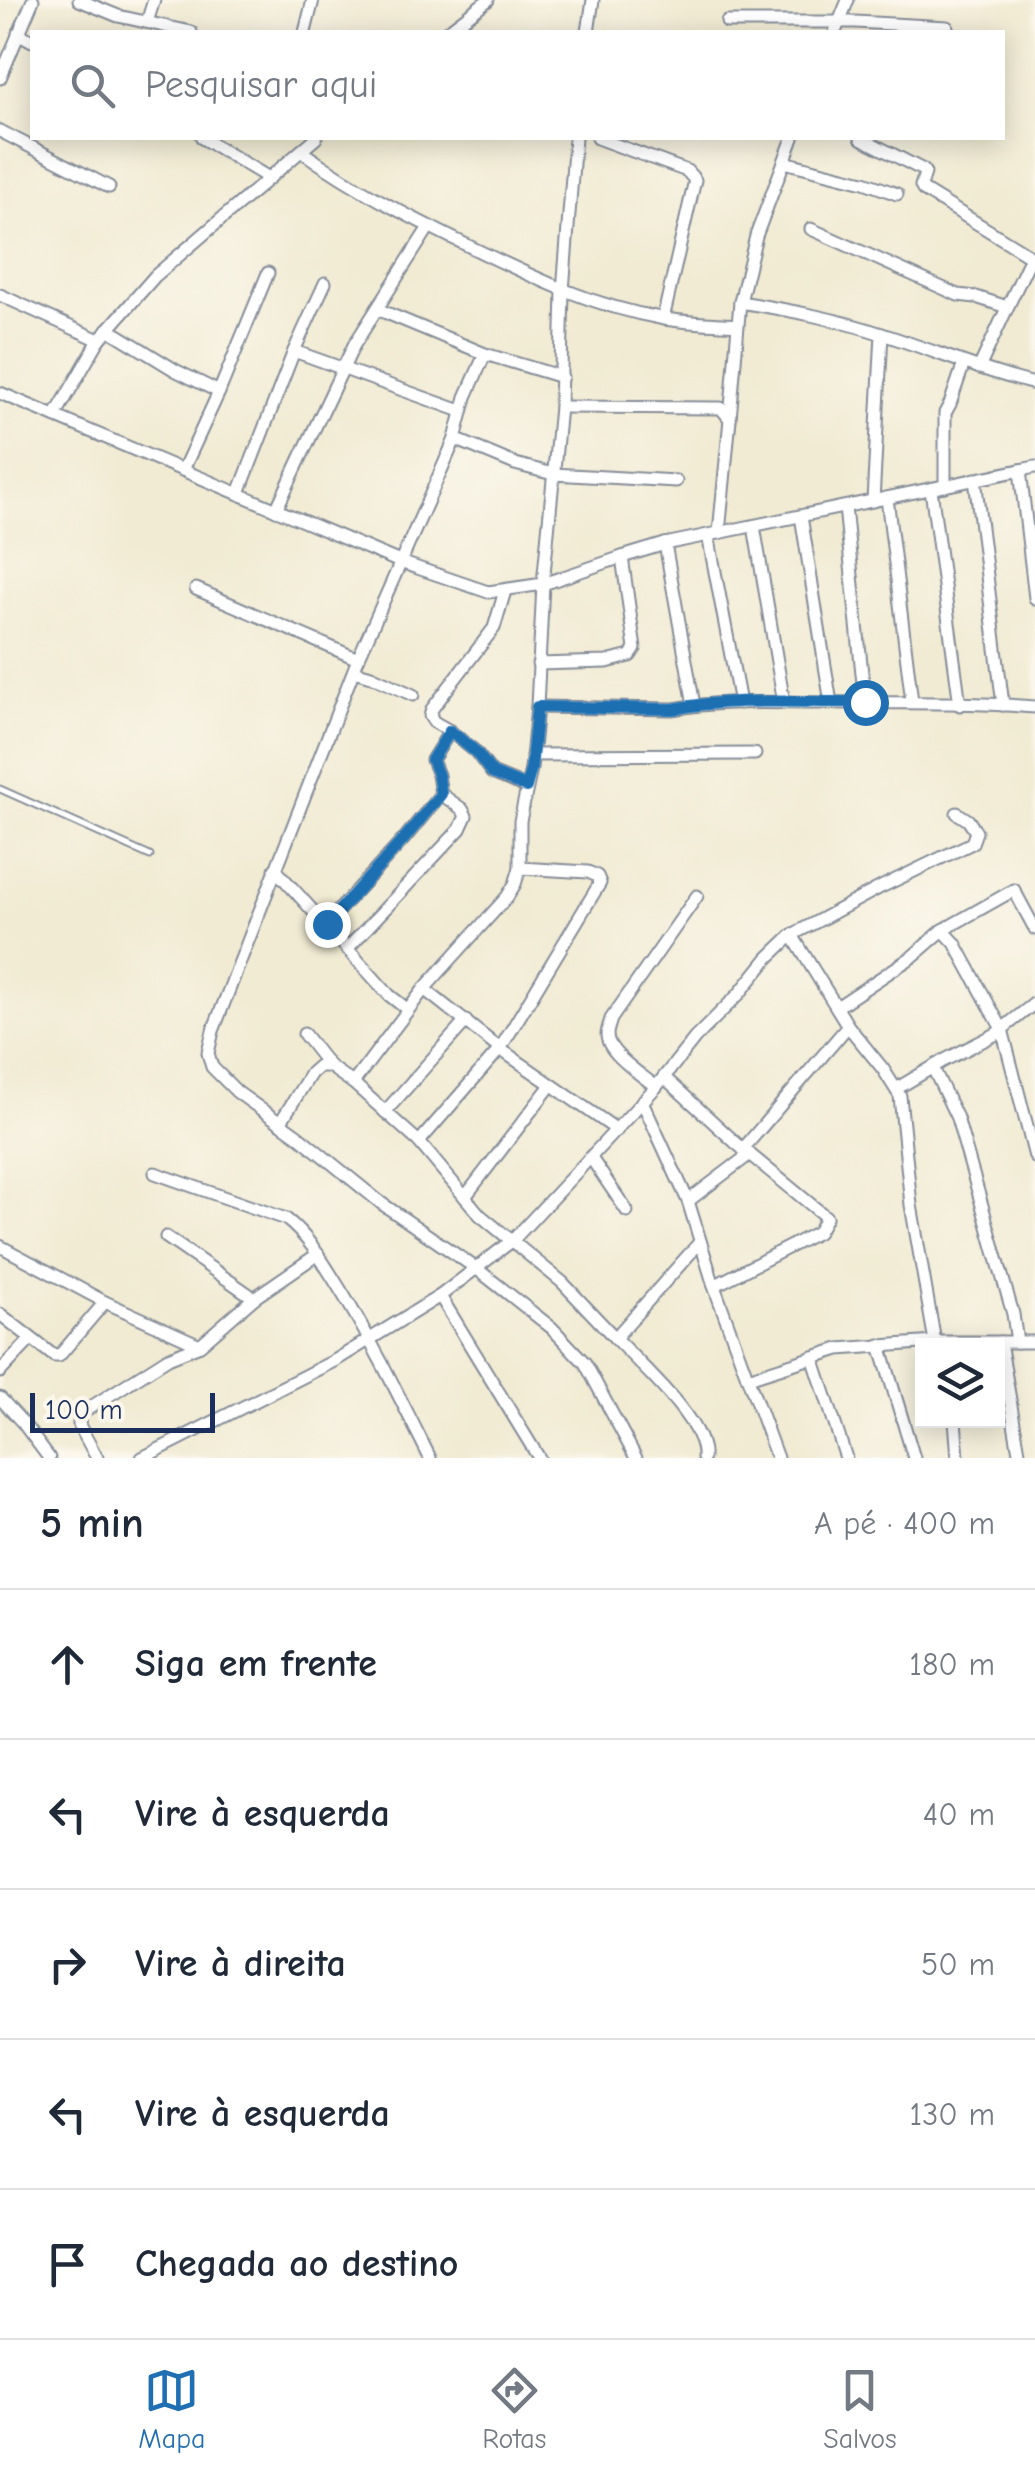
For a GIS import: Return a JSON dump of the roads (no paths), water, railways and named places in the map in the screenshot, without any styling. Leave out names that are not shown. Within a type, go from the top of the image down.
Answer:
[{"type":"street","points":[[0,78],[6,47],[33,0]]},
{"type":"street","points":[[79,0],[118,16],[182,30]]},
{"type":"street","points":[[148,22],[154,0]]},
{"type":"street","points":[[306,30],[313,0]]},
{"type":"street","points":[[449,30],[488,0]]},
{"type":"street","points":[[588,30],[593,0]]},
{"type":"street","points":[[838,27],[848,0]]},
{"type":"street","points":[[727,22],[948,26]]},
{"type":"street","points":[[18,32],[30,39]]},
{"type":"street","points":[[0,131],[109,187]]},
{"type":"street","points":[[205,140],[269,178]]},
{"type":"street","points":[[54,416],[99,340],[155,276],[314,140]]},
{"type":"street","points":[[353,1084],[424,990],[506,897],[520,868],[520,822],[537,707],[543,584],[560,407],[563,291],[575,140]]},
{"type":"street","points":[[602,140],[688,171],[696,180],[663,319]]},
{"type":"street","points":[[740,703],[714,534],[740,302],[756,236],[792,140]]},
{"type":"street","points":[[865,140],[923,170],[923,190],[1033,258],[979,368]]},
{"type":"street","points":[[301,150],[360,191],[563,291],[663,319],[736,325]]},
{"type":"street","points":[[784,162],[897,194]]},
{"type":"street","points":[[276,510],[343,368],[429,228]]},
{"type":"street","points":[[811,229],[958,294],[976,296],[1007,308]]},
{"type":"street","points":[[183,470],[268,273]]},
{"type":"street","points":[[239,493],[325,283]]},
{"type":"street","points":[[0,295],[99,340]]},
{"type":"street","points":[[740,302],[805,313],[882,334],[1035,384]]},
{"type":"street","points":[[376,309],[485,354],[562,377]]},
{"type":"street","points":[[108,329],[219,392]]},
{"type":"street","points":[[882,334],[880,499],[912,702]]},
{"type":"street","points":[[294,351],[461,411]]},
{"type":"street","points":[[485,354],[461,411],[455,439],[356,665],[275,869],[208,1053],[212,1067],[236,1092],[552,1328],[586,1363],[636,1458]]},
{"type":"street","points":[[945,486],[945,413],[964,363]]},
{"type":"street","points":[[0,394],[400,562],[488,592],[543,584],[665,544],[1035,467]]},
{"type":"street","points":[[560,407],[721,408],[730,418]]},
{"type":"street","points":[[455,439],[515,464],[553,474],[676,481]]},
{"type":"street","points":[[1020,470],[1035,598]]},
{"type":"street","points":[[976,480],[1003,705]]},
{"type":"street","points":[[931,488],[960,704]]},
{"type":"street","points":[[845,507],[865,702]]},
{"type":"street","points":[[801,516],[830,703]]},
{"type":"street","points":[[754,526],[784,703]]},
{"type":"street","points":[[665,544],[694,705]]},
{"type":"street","points":[[538,664],[608,662],[630,656],[635,649],[622,556]]},
{"type":"street","points":[[196,590],[414,696]]},
{"type":"street","points":[[505,590],[488,638],[430,716],[476,752],[492,773],[526,787]]},
{"type":"street","points":[[537,707],[673,709],[740,703],[912,702],[1035,707]]},
{"type":"street","points":[[348,948],[460,829],[466,816],[441,794],[432,760],[450,731]]},
{"type":"street","points":[[532,755],[755,754]]},
{"type":"street","points":[[327,924],[441,794]]},
{"type":"street","points":[[142,1458],[336,1360],[477,1269],[513,1240],[618,1130],[695,1038],[792,936],[972,843],[976,832],[956,812]]},
{"type":"street","points":[[419,1142],[500,1049],[600,883],[597,876],[588,872],[520,868]]},
{"type":"street","points":[[275,869],[389,995],[408,1010]]},
{"type":"street","points":[[837,1007],[912,957],[943,930],[1014,890],[1035,929]]},
{"type":"street","points":[[697,896],[612,1019],[607,1040],[612,1050],[660,1082],[826,1217],[818,1232],[714,1286]]},
{"type":"street","points":[[943,930],[955,943],[1002,1030],[1035,1157]]},
{"type":"street","points":[[792,936],[848,1026],[900,1096],[911,1205],[941,1338]]},
{"type":"street","points":[[424,990],[551,1086],[618,1130]]},
{"type":"street","points":[[896,1090],[1002,1030],[1035,1003]]},
{"type":"street","points":[[385,1112],[466,1021]]},
{"type":"street","points":[[688,1201],[747,1152],[848,1026]]},
{"type":"street","points":[[304,1034],[329,1066],[419,1142],[500,1233],[562,1282],[615,1338],[689,1418],[698,1434],[703,1458]]},
{"type":"street","points":[[280,1123],[311,1073],[319,1066],[329,1066]]},
{"type":"street","points":[[933,1068],[957,1118],[1013,1314],[1017,1342]]},
{"type":"street","points":[[465,1197],[551,1086]]},
{"type":"street","points":[[642,1101],[688,1201],[776,1458]]},
{"type":"street","points":[[591,1158],[627,1211]]},
{"type":"street","points":[[154,1172],[286,1219],[299,1229],[370,1339],[430,1458]]},
{"type":"street","points":[[166,1237],[254,1298]]},
{"type":"street","points":[[615,1338],[700,1242]]},
{"type":"street","points":[[0,1246],[106,1302],[200,1345]]},
{"type":"street","points":[[96,1458],[79,1424],[80,1414],[168,1358],[200,1345],[254,1298],[318,1254]]},
{"type":"street","points":[[440,1296],[539,1458]]},
{"type":"street","points":[[0,1314],[59,1356],[106,1302]]},
{"type":"street","points":[[0,1372],[31,1339]]},
{"type":"street","points":[[1005,1342],[1035,1342]]},
{"type":"street","points":[[748,1378],[838,1349],[915,1344]]},
{"type":"street","points":[[880,1346],[914,1458]]},
{"type":"street","points":[[812,1357],[846,1458]]},
{"type":"street","points":[[1005,1371],[1020,1458]]},
{"type":"street","points":[[0,1398],[49,1458]]},
{"type":"street","points":[[956,1428],[958,1458]]},
{"type":"lane","points":[[1,790],[150,856]]}]
